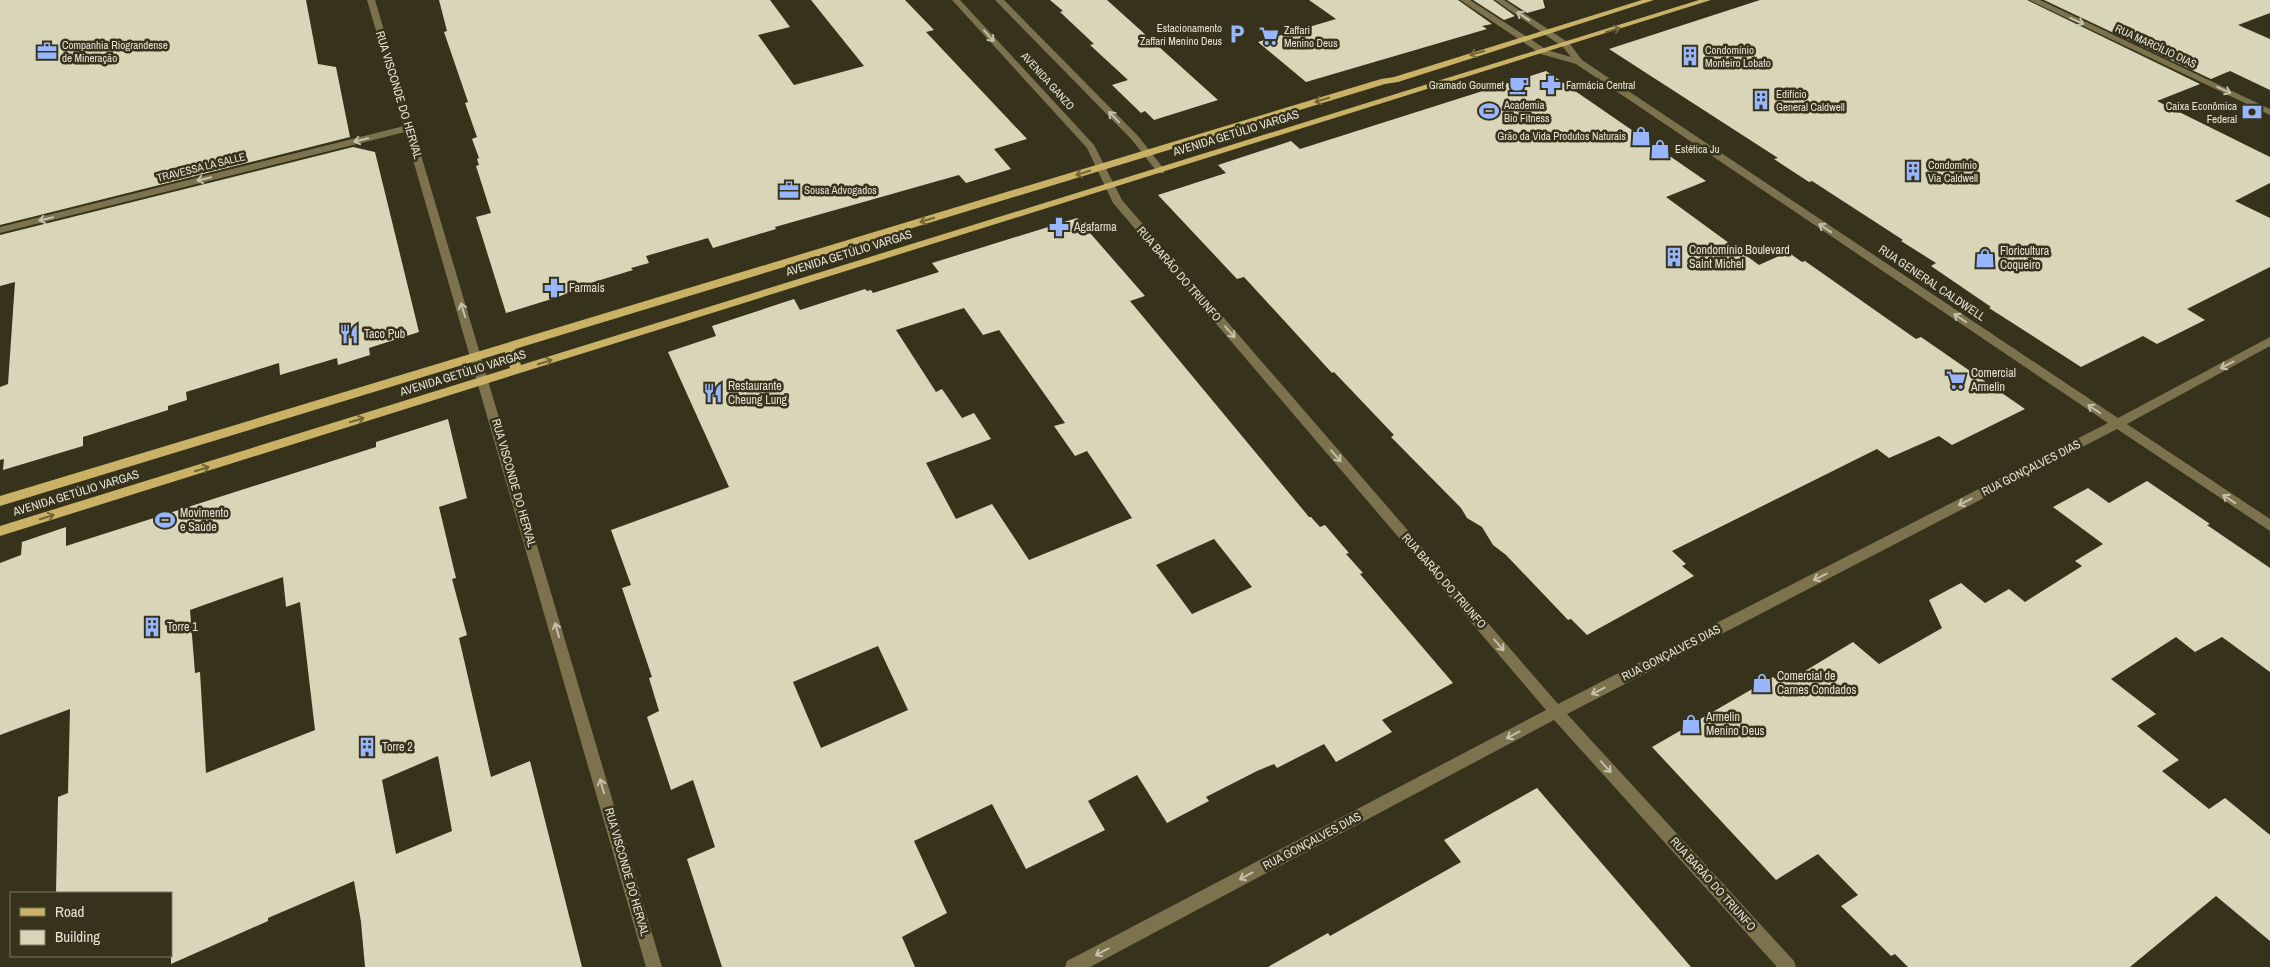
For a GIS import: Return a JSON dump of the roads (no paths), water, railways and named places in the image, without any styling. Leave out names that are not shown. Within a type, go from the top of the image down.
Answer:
[{"type":"main road","name":"AVENIDA GETÚLIO VARGAS","points":[[0,501],[1524,40],[1650,0]]},
{"type":"main road","name":"AVENIDA GETÚLIO VARGAS","points":[[0,532],[1707,0]]},
{"type":"main road","points":[[1052,183],[1067,200]]},
{"type":"main road","points":[[509,347],[517,371]]},
{"type":"street","name":"RUA VISCONDE DO HERVAL","points":[[371,0],[477,356],[654,967]]},
{"type":"street","name":"AVENIDA GANZO","points":[[956,0],[1091,147],[1110,187]]},
{"type":"street","name":"AVENIDA GANZO","points":[[999,0],[1135,138],[1161,171]]},
{"type":"street","name":"RUA GENERAL CALDWELL","points":[[1464,0],[1544,52],[1579,62],[2270,526]]},
{"type":"street","name":"RUA GENERAL CALDWELL","points":[[1498,0],[1566,45],[1579,62]]},
{"type":"street","name":"RUA MARCÍLIO DIAS","points":[[2033,0],[2270,112]]},
{"type":"street","name":"TRAVESSA LA SALLE","points":[[0,230],[409,128]]},
{"type":"street","name":"RUA BARÃO DO TRIUNFO","points":[[1110,187],[1117,201],[1556,712],[1788,967]]},
{"type":"street","name":"RUA GONÇALVES DIAS","points":[[1073,967],[1556,712],[2117,424],[2270,341]]},
{"type":"place","name":"Estacionamento Zaffari Menino Deus","points":[[1237,34]]},
{"type":"place","name":"Zaffari Menino Deus","points":[[1269,36]]},
{"type":"place","name":"Companhia Riograndense de Mineração","points":[[47,51]]},
{"type":"place","name":"Condomínio Monteiro Lobato","points":[[1690,56]]},
{"type":"place","name":"Gramado Gourmet","points":[[1519,85]]},
{"type":"place","name":"Farmácia Central","points":[[1551,85]]},
{"type":"place","name":"Edifício General Caldwell","points":[[1761,100]]},
{"type":"place","name":"Academia Bio Fitness","points":[[1489,111]]},
{"type":"place","name":"Caixa Econômica Federal","points":[[2252,112]]},
{"type":"place","name":"Grão da Vida Produtos Naturais","points":[[1641,136]]},
{"type":"place","name":"Estética Ju","points":[[1660,149]]},
{"type":"place","name":"Condomínio Via Caldwell","points":[[1913,171]]},
{"type":"place","name":"Sousa Advogados","points":[[789,190]]},
{"type":"place","name":"Agafarma","points":[[1059,227]]},
{"type":"place","name":"Condomínio Boulevard Saint Michel","points":[[1674,257]]},
{"type":"place","name":"Floricultura Coqueiro","points":[[1985,258]]},
{"type":"place","name":"Farmais","points":[[554,288]]},
{"type":"place","name":"Taco Pub","points":[[349,334]]},
{"type":"place","name":"Comercial Armelin","points":[[1956,380]]},
{"type":"place","name":"Restaurante Cheung Lung","points":[[713,393]]},
{"type":"place","name":"Movimento e Saúde","points":[[165,520]]},
{"type":"place","name":"Torre 1","points":[[152,627]]},
{"type":"place","name":"Comercial de Carnes Condados","points":[[1762,683]]},
{"type":"place","name":"Armelin Menino Deus","points":[[1691,724]]},
{"type":"place","name":"Torre 2","points":[[367,747]]}]
